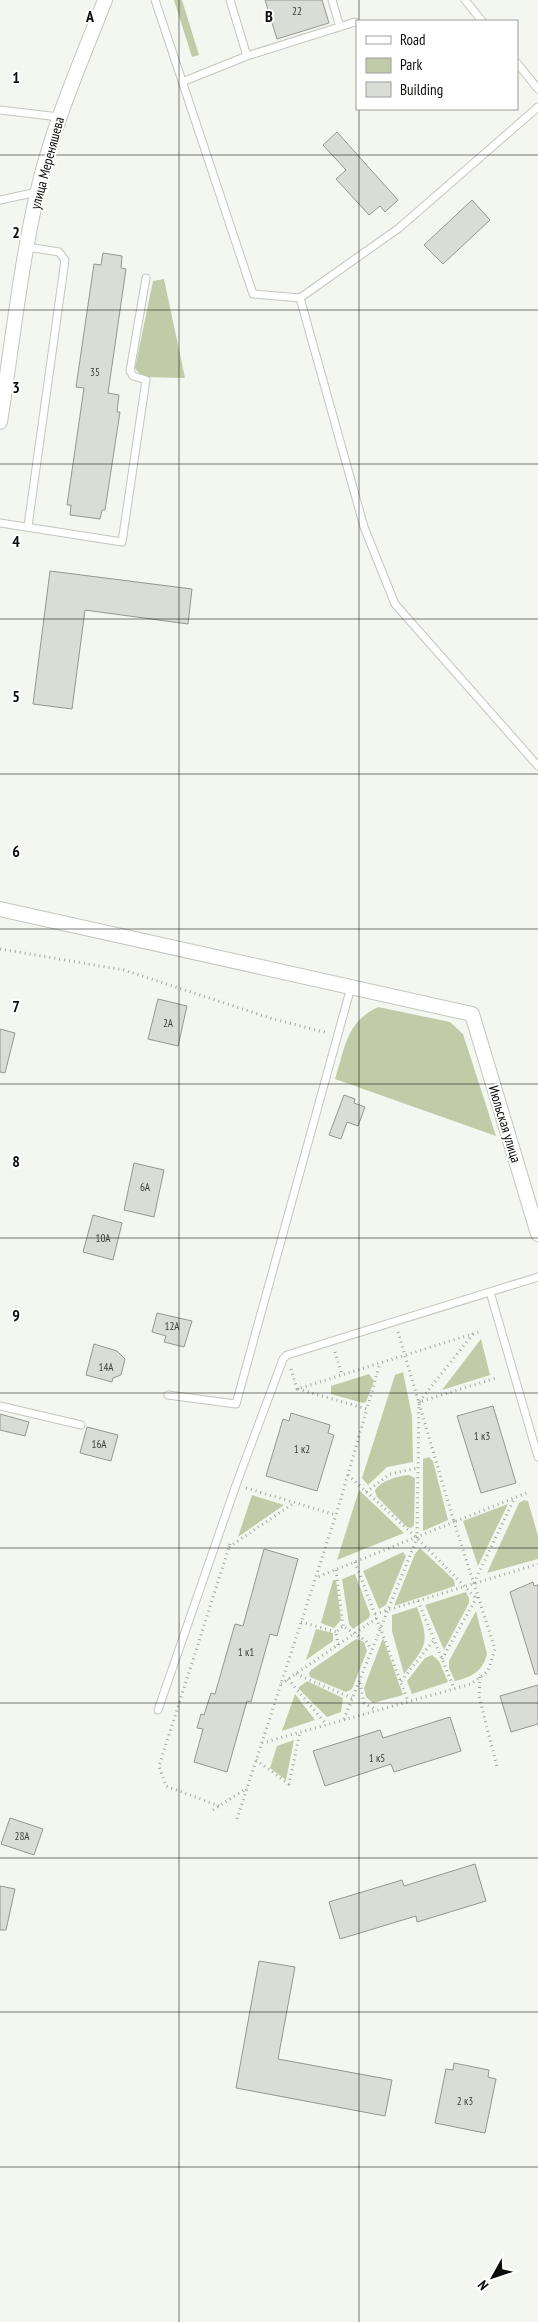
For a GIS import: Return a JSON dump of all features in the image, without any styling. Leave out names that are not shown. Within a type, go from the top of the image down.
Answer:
[{"type":"street","name":"улица Мереняшева","points":[[0,422],[27,247],[38,192],[59,117],[105,0]]},
{"type":"street","points":[[0,909],[351,987]]},
{"type":"street","name":"Июльская улица","points":[[351,987],[472,1014],[538,1234]]},
{"type":"lane","points":[[155,0],[253,294],[300,298],[399,228],[538,107]]},
{"type":"lane","points":[[230,0],[247,56]]},
{"type":"lane","points":[[332,0],[340,27]]},
{"type":"lane","points":[[465,0],[481,20]]},
{"type":"lane","points":[[182,82],[247,56],[355,22]]},
{"type":"lane","points":[[518,64],[538,89]]},
{"type":"lane","points":[[0,110],[59,117]]},
{"type":"lane","points":[[0,200],[38,192]]},
{"type":"lane","points":[[27,247],[59,252],[65,260],[28,526]]},
{"type":"lane","points":[[0,523],[122,542],[146,380],[133,376],[130,371],[146,278]]},
{"type":"lane","points":[[300,298],[364,527],[395,604],[538,766]]},
{"type":"lane","points":[[168,1395],[236,1404],[351,987]]},
{"type":"lane","points":[[158,1710],[236,1485],[282,1360],[287,1355],[331,1340],[538,1277]]},
{"type":"lane","points":[[490,1292],[538,1457]]},
{"type":"lane","points":[[0,1406],[81,1425]]},
{"type":"path","points":[[0,949],[124,970],[273,1019],[338,1036]]},
{"type":"path","points":[[262,1743],[471,1684],[488,1671],[495,1649],[477,1597],[406,1355],[394,1321]]},
{"type":"path","points":[[297,1389],[482,1331]]},
{"type":"path","points":[[344,1719],[417,1538],[419,1402],[474,1333]]},
{"type":"path","points":[[331,1340],[342,1375]]},
{"type":"path","points":[[287,1355],[297,1389]]},
{"type":"path","points":[[237,1819],[336,1515],[380,1363]]},
{"type":"path","points":[[419,1402],[496,1378]]},
{"type":"path","points":[[297,1389],[367,1409]]},
{"type":"path","points":[[366,1492],[390,1474],[418,1468]]},
{"type":"path","points":[[348,1475],[417,1538],[464,1587],[477,1597]]},
{"type":"path","points":[[236,1485],[336,1515]]},
{"type":"path","points":[[244,1497],[247,1488]]},
{"type":"path","points":[[315,1578],[529,1492]]},
{"type":"path","points":[[474,1584],[514,1498]]},
{"type":"path","points":[[228,1548],[295,1503]]},
{"type":"path","points":[[219,1806],[166,1786],[159,1766],[231,1540]]},
{"type":"path","points":[[355,1562],[408,1701]]},
{"type":"path","points":[[375,1614],[538,1564]]},
{"type":"path","points":[[336,1569],[343,1626],[366,1641],[371,1651]]},
{"type":"path","points":[[442,1660],[477,1597]]},
{"type":"path","points":[[418,1601],[454,1688]]},
{"type":"path","points":[[281,1684],[377,1618]]},
{"type":"path","points":[[301,1622],[336,1632]]},
{"type":"path","points":[[336,1632],[343,1626]]},
{"type":"path","points":[[336,1632],[338,1645]]},
{"type":"path","points":[[401,1682],[434,1640]]},
{"type":"path","points":[[295,1674],[352,1698]]},
{"type":"path","points":[[480,1676],[479,1696],[497,1768]]},
{"type":"path","points":[[288,1679],[326,1724]]},
{"type":"path","points":[[360,1680],[364,1703],[376,1710]]},
{"type":"path","points":[[256,1760],[289,1784],[300,1732]]},
{"type":"path","points":[[214,1810],[247,1787]]},
{"type":"green space","points":[[174,0],[182,0],[199,55],[192,57]]},
{"type":"green space","points":[[164,279],[185,378],[142,377],[135,368],[153,281]]},
{"type":"green space","points":[[378,1007],[450,1022],[463,1034],[496,1136],[335,1079],[348,1037],[353,1028],[367,1013]]},
{"type":"green space","points":[[481,1339],[490,1375],[442,1390]]},
{"type":"green space","points":[[403,1372],[412,1416],[413,1462],[387,1467],[368,1485],[362,1478],[395,1375]]},
{"type":"green space","points":[[369,1374],[374,1381],[366,1402],[363,1403],[331,1394],[331,1386]]},
{"type":"green space","points":[[429,1457],[433,1461],[448,1520],[423,1531],[423,1459]]},
{"type":"green space","points":[[409,1475],[415,1478],[414,1525],[411,1528],[407,1527],[377,1497],[375,1491],[380,1484],[394,1478]]},
{"type":"green space","points":[[359,1490],[404,1533],[337,1560]]},
{"type":"green space","points":[[252,1495],[284,1505],[238,1537]]},
{"type":"green space","points":[[524,1500],[528,1501],[538,1536],[538,1559],[487,1573],[519,1503]]},
{"type":"green space","points":[[508,1504],[478,1566],[463,1521]]},
{"type":"green space","points":[[420,1548],[454,1580],[455,1586],[394,1606],[415,1554]]},
{"type":"green space","points":[[403,1552],[406,1556],[386,1605],[379,1609],[363,1571]]},
{"type":"green space","points":[[355,1574],[370,1614],[369,1618],[353,1629],[349,1624],[342,1579]]},
{"type":"green space","points":[[333,1580],[336,1580],[341,1620],[334,1628],[321,1623]]},
{"type":"green space","points":[[466,1592],[469,1603],[444,1650],[425,1605]]},
{"type":"green space","points":[[417,1607],[424,1629],[424,1643],[422,1650],[404,1674],[392,1631],[392,1615]]},
{"type":"green space","points":[[476,1611],[487,1654],[480,1669],[467,1677],[455,1681],[449,1668],[449,1661]]},
{"type":"green space","points":[[316,1629],[333,1633],[333,1641],[306,1660]]},
{"type":"green space","points":[[383,1638],[403,1695],[373,1703],[366,1697],[364,1688]]},
{"type":"green space","points":[[356,1639],[364,1642],[367,1651],[352,1689],[346,1692],[310,1677],[309,1673],[311,1670]]},
{"type":"green space","points":[[432,1655],[439,1661],[448,1682],[412,1694],[407,1681],[425,1658]]},
{"type":"green space","points":[[307,1681],[343,1698],[341,1712],[327,1717],[298,1688]]},
{"type":"green space","points":[[295,1694],[315,1720],[282,1731]]},
{"type":"green space","points":[[294,1740],[286,1780],[270,1768],[277,1746]]},
{"type":"building","points":[[265,0],[322,0],[329,23],[277,39]]},
{"type":"building","points":[[337,132],[398,200],[385,212],[380,206],[369,215],[336,179],[346,170],[323,145]]},
{"type":"building","points":[[472,200],[490,220],[443,264],[424,245]]},
{"type":"building","points":[[103,253],[122,256],[121,268],[126,269],[108,393],[119,395],[117,412],[120,412],[105,510],[102,510],[100,519],[70,515],[71,505],[67,505],[84,388],[76,387],[94,264],[101,265]]},
{"type":"building","points":[[50,571],[192,589],[188,624],[85,610],[72,709],[33,704]]},
{"type":"building","points":[[158,999],[187,1006],[178,1046],[148,1039]]},
{"type":"building","points":[[0,1029],[15,1033],[5,1073],[0,1072]]},
{"type":"building","points":[[344,1095],[355,1099],[354,1103],[365,1107],[358,1126],[347,1122],[341,1139],[329,1135]]},
{"type":"building","points":[[134,1163],[164,1170],[154,1217],[124,1210]]},
{"type":"building","points":[[93,1215],[122,1223],[113,1260],[83,1252]]},
{"type":"building","points":[[157,1313],[192,1321],[184,1347],[164,1342],[166,1336],[152,1332]]},
{"type":"building","points":[[94,1344],[117,1351],[125,1359],[121,1375],[113,1378],[112,1382],[86,1375]]},
{"type":"building","points":[[493,1406],[516,1483],[481,1493],[457,1416]]},
{"type":"building","points":[[291,1413],[330,1425],[328,1433],[334,1435],[317,1491],[266,1476],[283,1419],[289,1421]]},
{"type":"building","points":[[0,1414],[29,1422],[25,1436],[0,1430]]},
{"type":"building","points":[[87,1427],[118,1435],[111,1461],[80,1453]]},
{"type":"building","points":[[264,1549],[298,1559],[277,1636],[270,1634],[251,1702],[247,1701],[227,1772],[194,1762],[203,1729],[197,1728],[201,1714],[204,1715],[211,1693],[215,1694],[235,1624],[243,1626]]},
{"type":"building","points":[[533,1582],[534,1586],[538,1585],[538,1674],[535,1674],[510,1592]]},
{"type":"building","points":[[538,1685],[538,1724],[511,1732],[500,1696]]},
{"type":"building","points":[[450,1717],[461,1751],[394,1772],[391,1764],[325,1786],[313,1751],[380,1730],[383,1738]]},
{"type":"building","points":[[10,1818],[43,1829],[34,1855],[1,1844]]},
{"type":"building","points":[[475,1864],[486,1901],[417,1922],[416,1916],[340,1939],[329,1902],[402,1880],[404,1886]]},
{"type":"building","points":[[0,1886],[15,1889],[6,1930],[0,1930]]},
{"type":"building","points":[[259,1961],[295,1967],[278,2059],[392,2080],[385,2116],[236,2088]]},
{"type":"building","points":[[454,2063],[489,2070],[488,2077],[496,2079],[485,2133],[435,2123],[446,2069],[453,2070]]}]
